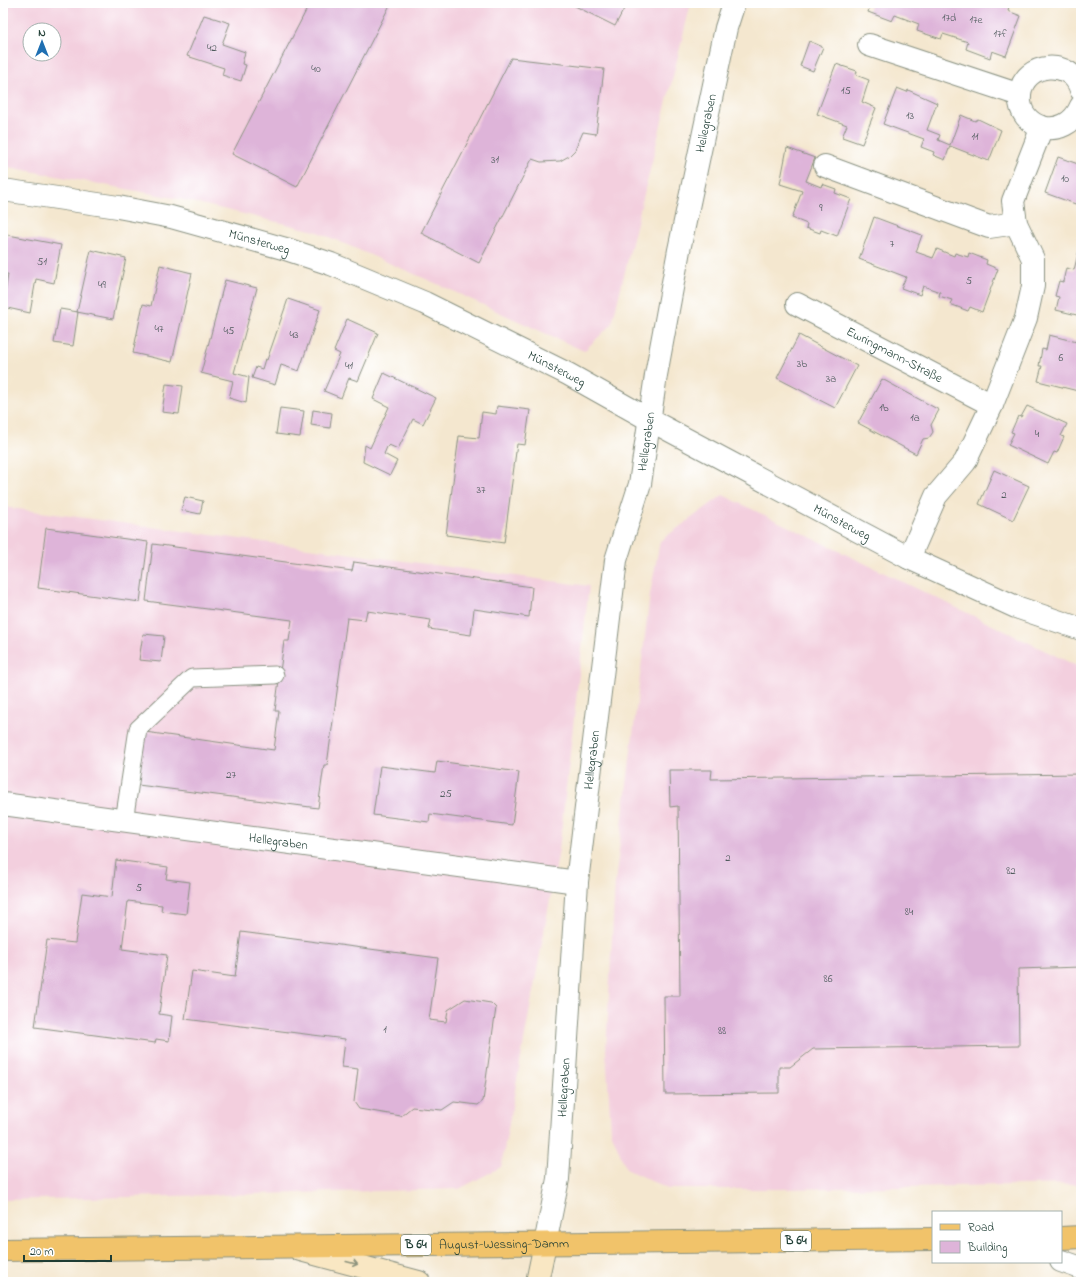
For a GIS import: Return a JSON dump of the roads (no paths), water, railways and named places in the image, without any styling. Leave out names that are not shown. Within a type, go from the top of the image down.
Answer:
[{"type":"main road","points":[[1062,1238],[1081,1237]]},
{"type":"main road","name":"August-Wessing-Damm","points":[[3,1250],[932,1239]]},
{"type":"street","name":"Hellegraben","points":[[545,1244],[558,1179],[577,882],[616,560],[640,484],[679,250],[726,28],[734,3]]},
{"type":"street","points":[[869,45],[1020,95]]},
{"type":"street","points":[[1081,90],[1074,77],[1065,70],[1056,67],[1046,67],[1036,71],[1028,77],[1022,86],[1020,95],[1021,106],[1025,115],[1032,123],[1052,129],[1062,127],[1071,122],[1078,114],[1081,106]]},
{"type":"street","points":[[909,558],[936,496],[965,462],[992,405],[1026,318],[1033,286],[1033,259],[1016,223],[1012,201],[1042,127]]},
{"type":"street","points":[[825,166],[989,227],[1016,223]]},
{"type":"street","name":"Münsterweg","points":[[3,190],[118,207],[171,217],[286,249],[331,264],[432,306],[568,374],[650,420],[909,558],[1016,607],[1081,629]]},
{"type":"street","name":"Ewringmann-Straße","points":[[797,304],[992,405]]},
{"type":"street","name":"Hellegraben","points":[[3,804],[390,855],[577,882]]},
{"type":"street","points":[[538,1282],[545,1244]]},
{"type":"street","points":[[287,1246],[419,1282]]},
{"type":"street","points":[[1062,1261],[1081,1268]]},
{"type":"lane","points":[[124,821],[138,729],[192,678],[275,675]]}]
